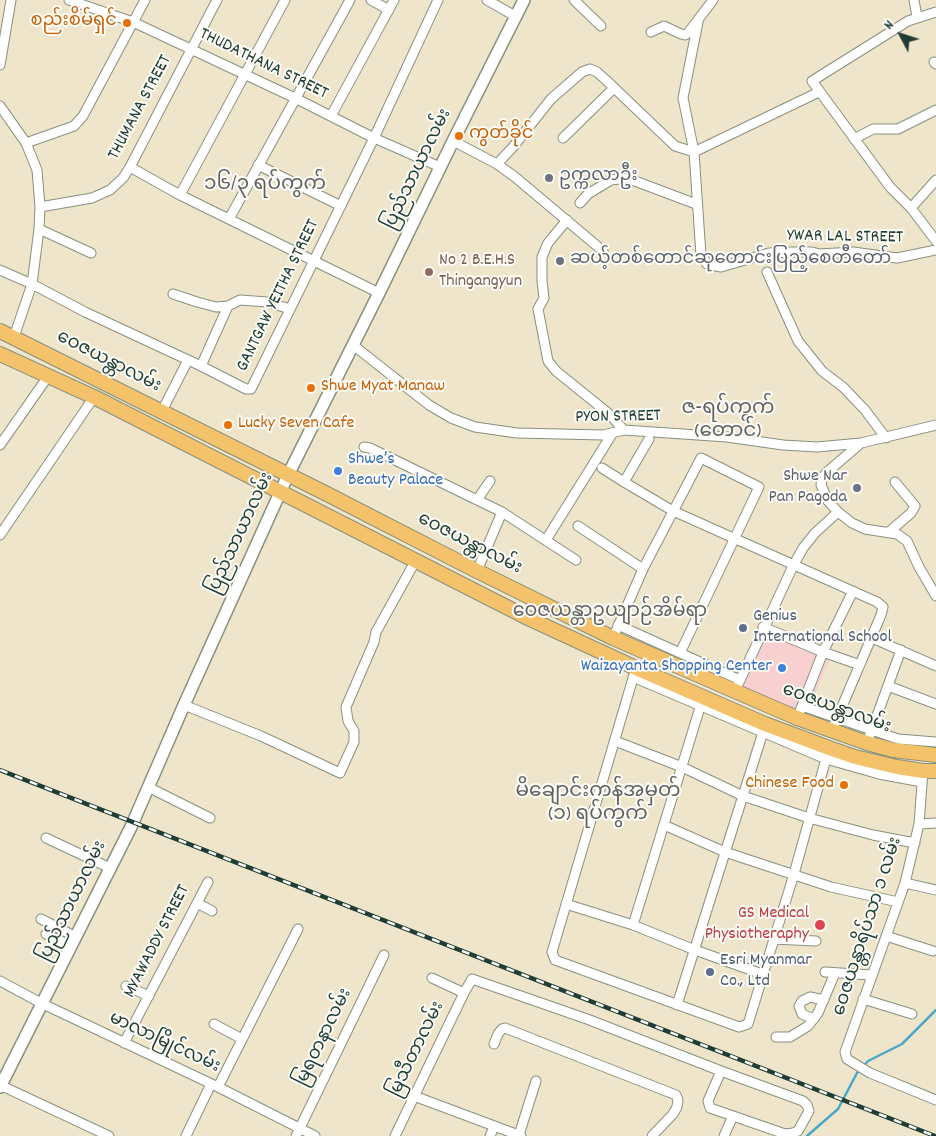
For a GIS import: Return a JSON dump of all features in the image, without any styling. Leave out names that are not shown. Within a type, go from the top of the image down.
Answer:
[{"type":"main road","name":"ဝေဇယန္တာလမ်း","points":[[0,331],[539,602],[616,632],[800,712],[835,724],[863,742],[893,750],[936,755]]},
{"type":"main road","name":"ဝေဇယန္တာလမ်း","points":[[0,354],[94,397],[634,673],[828,754],[856,757],[927,774]]},
{"type":"main road","points":[[530,619],[539,602]]},
{"type":"main road","points":[[856,757],[863,742]]},
{"type":"street","points":[[0,65],[11,0]]},
{"type":"street","name":"THUDATHANA STREET","points":[[69,0],[85,2],[133,22],[295,98],[374,138],[440,167]]},
{"type":"street","points":[[26,143],[74,126],[83,116],[146,0]]},
{"type":"street","name":"THUMANA STREET","points":[[40,207],[92,198],[110,190],[123,178],[217,0]]},
{"type":"street","points":[[180,195],[285,0]]},
{"type":"street","points":[[229,219],[350,0]]},
{"type":"street","points":[[371,0],[389,10]]},
{"type":"street","points":[[332,116],[394,0]]},
{"type":"street","name":"GANTGAW YEITHA STREET","points":[[201,366],[246,389],[251,389],[374,138],[438,0]]},
{"type":"street","points":[[487,0],[515,16]]},
{"type":"street","name":"ပြည်သာယာလမ်း","points":[[0,1086],[110,868],[288,475],[524,0]]},
{"type":"street","points":[[574,0],[601,26]]},
{"type":"street","points":[[651,32],[664,26],[685,35],[698,22],[713,0]]},
{"type":"street","points":[[914,0],[917,17]]},
{"type":"street","points":[[936,12],[908,21],[812,81],[890,187],[911,208],[936,241]]},
{"type":"street","points":[[580,203],[588,194],[611,180],[627,178],[696,204],[694,152],[683,98],[698,22]]},
{"type":"street","points":[[497,164],[551,99],[582,72],[590,69],[597,72],[675,146],[694,152],[819,92]]},
{"type":"street","points":[[563,138],[614,88]]},
{"type":"street","points":[[0,106],[26,143],[37,170],[40,207],[32,284],[14,337]]},
{"type":"street","points":[[854,139],[873,129],[898,128],[936,110]]},
{"type":"street","points":[[453,140],[497,164],[515,177],[603,251]]},
{"type":"street","points":[[258,165],[341,206]]},
{"type":"street","points":[[130,167],[180,195],[379,293]]},
{"type":"street","points":[[911,208],[936,180]]},
{"type":"street","name":"YWAR LAL STREET","points":[[696,204],[700,255],[707,264],[721,267],[769,254],[790,252],[820,254],[854,252],[897,258],[936,250]]},
{"type":"street","points":[[567,220],[548,243],[542,257],[544,298],[538,309],[546,354],[548,361],[556,371],[608,413],[624,430]]},
{"type":"street","points":[[39,229],[91,253]]},
{"type":"street","points":[[0,270],[201,366],[228,306]]},
{"type":"street","points":[[767,272],[798,341],[822,371],[843,387],[865,410],[886,438]]},
{"type":"street","points":[[173,294],[216,307],[228,306],[240,300],[267,302],[290,309]]},
{"type":"street","name":"PYON STREET","points":[[353,345],[429,405],[451,418],[475,426],[517,433],[577,435],[612,434],[624,430],[726,437],[801,447],[817,447],[861,443],[936,425]]},
{"type":"street","points":[[162,411],[188,360]]},
{"type":"street","points":[[0,445],[49,375]]},
{"type":"street","points":[[0,535],[94,397]]},
{"type":"street","points":[[546,540],[612,434]]},
{"type":"street","points":[[624,482],[649,440]]},
{"type":"street","points":[[861,443],[822,478],[821,485],[828,501],[852,523],[865,529],[898,534],[907,541],[919,567],[936,596]]},
{"type":"street","points":[[364,447],[370,448],[502,512],[576,560]]},
{"type":"street","points":[[680,653],[733,538],[759,487],[701,458],[643,569],[616,632],[680,653],[738,686],[792,566],[815,533],[838,512]]},
{"type":"street","points":[[602,468],[673,511],[792,566],[877,602],[883,607],[881,615],[835,724],[871,730],[898,740],[936,742]]},
{"type":"street","points":[[477,500],[490,481]]},
{"type":"street","points":[[889,532],[911,513],[915,506],[895,482]]},
{"type":"street","points":[[477,571],[502,512]]},
{"type":"street","points":[[578,526],[643,569]]},
{"type":"street","points":[[184,705],[261,736],[340,773],[354,742],[354,731],[348,721],[346,707],[374,642],[376,632],[416,560]]},
{"type":"street","points":[[800,712],[823,652],[853,591]]},
{"type":"street","points":[[764,627],[823,652],[860,664]]},
{"type":"street","points":[[872,638],[936,666]]},
{"type":"street","points":[[863,742],[871,730],[901,650]]},
{"type":"street","points":[[634,673],[552,952],[555,960],[739,1027],[748,1024],[828,754],[879,774],[927,774]]},
{"type":"street","points":[[888,686],[936,704]]},
{"type":"street","points":[[633,925],[702,702]]},
{"type":"street","points":[[677,1005],[764,728]]},
{"type":"street","points":[[615,741],[682,767],[743,796],[809,818],[873,835],[915,843]]},
{"type":"street","name":"ဝေဇယန္တာရိပ်သာ ၁ လမ်း","points":[[927,774],[919,824],[905,882],[845,1052],[847,1059],[856,1066],[936,1100]]},
{"type":"street","points":[[148,787],[210,818]]},
{"type":"street","points":[[919,824],[936,824]]},
{"type":"street","points":[[664,825],[725,852],[832,887],[898,902]]},
{"type":"street","points":[[46,838],[110,868]]},
{"type":"street","name":"MYAWADDY STREET","points":[[124,1043],[208,882]]},
{"type":"street","points":[[905,882],[936,890]]},
{"type":"street","points":[[196,903],[212,911]]},
{"type":"street","points":[[566,904],[633,925],[762,974]]},
{"type":"street","points":[[41,919],[74,941]]},
{"type":"street","points":[[186,1136],[242,1039],[298,929]]},
{"type":"street","points":[[46,934],[74,941]]},
{"type":"street","points":[[886,936],[933,951]]},
{"type":"street","points":[[773,939],[816,941]]},
{"type":"street","name":"မြရတနာလမ်း","points":[[298,1132],[384,955]]},
{"type":"street","points":[[825,972],[872,975]]},
{"type":"street","points":[[776,1037],[790,1037],[808,1026],[824,1000],[835,973]]},
{"type":"street","points":[[432,978],[464,993]]},
{"type":"street","name":"မြသီတာလမ်း","points":[[395,1136],[472,979],[587,1019],[721,1071]]},
{"type":"street","name":"မာလာမြိုင်လမ်း","points":[[0,982],[42,1004],[215,1086],[298,1132],[315,1136]]},
{"type":"street","points":[[126,986],[149,996]]},
{"type":"street","points":[[814,1019],[802,1014],[800,1006],[802,1001],[810,996],[824,1000]]},
{"type":"street","points":[[863,999],[912,1014]]},
{"type":"street","points":[[214,1024],[242,1039]]},
{"type":"street","points":[[494,1044],[498,1034],[505,1028],[676,1095],[678,1097],[677,1107],[673,1114],[652,1136]]},
{"type":"street","points":[[721,1071],[803,1101],[810,1111],[798,1131],[785,1134],[710,1108],[708,1104],[721,1071]]},
{"type":"street","points":[[414,1096],[520,1135],[536,1081]]},
{"type":"street","points":[[0,1086],[109,1136]]},
{"type":"street","points":[[724,1136],[733,1116]]},
{"type":"street","points":[[490,1136],[494,1127]]},
{"type":"shaded area","points":[[761,622],[833,652],[806,714],[733,682]]},
{"type":"waterway","points":[[807,1136],[838,1109],[857,1073],[868,1061],[902,1044],[936,1010]]},
{"type":"railway","points":[[0,770],[935,1136]]},
{"type":"place","name":"စည်းစိမ်ရှင်","points":[[127,23]]},
{"type":"place","name":"ကွတ်ခိုင်","points":[[459,136]]},
{"type":"place","name":"ဥက္ကလာဦး","points":[[549,178]]},
{"type":"place","name":"ဆယ့်တစ်တောင်ဆုတောင်းပြည့်စေတီတော်","points":[[560,261]]},
{"type":"place","name":"No 2 B.E.H.S Thingangyun","points":[[429,272]]},
{"type":"place","name":"Shwe Myat Manaw","points":[[311,388]]},
{"type":"place","name":"Lucky Seven Cafe","points":[[228,425]]},
{"type":"place","name":"Shwe’s Beauty Palace","points":[[338,471]]},
{"type":"place","name":"Shwe Nar Pan Pagoda","points":[[857,488]]},
{"type":"place","name":"Genius International School","points":[[743,628]]},
{"type":"place","name":"Waizayanta Shopping Center","points":[[782,668]]},
{"type":"place","name":"Chinese Food","points":[[844,785]]},
{"type":"place","name":"GS Medical Physiotheraphy","points":[[820,925]]},
{"type":"place","name":"Esri Myanmar Co., Ltd","points":[[710,972]]},
{"type":"district","name":"၁၆/၃ ရပ်ကွက်","points":[[265,186]]},
{"type":"district","name":"ဇ-ရပ်ကွက် (တောင်)","points":[[728,422]]},
{"type":"district","name":"ဝေဇယန္တာဥယျာဉ်အိမ်ရာ","points":[[610,613]]},
{"type":"district","name":"မိချောင်းကန်အမှတ် (၁) ရပ်ကွက်","points":[[598,804]]}]
